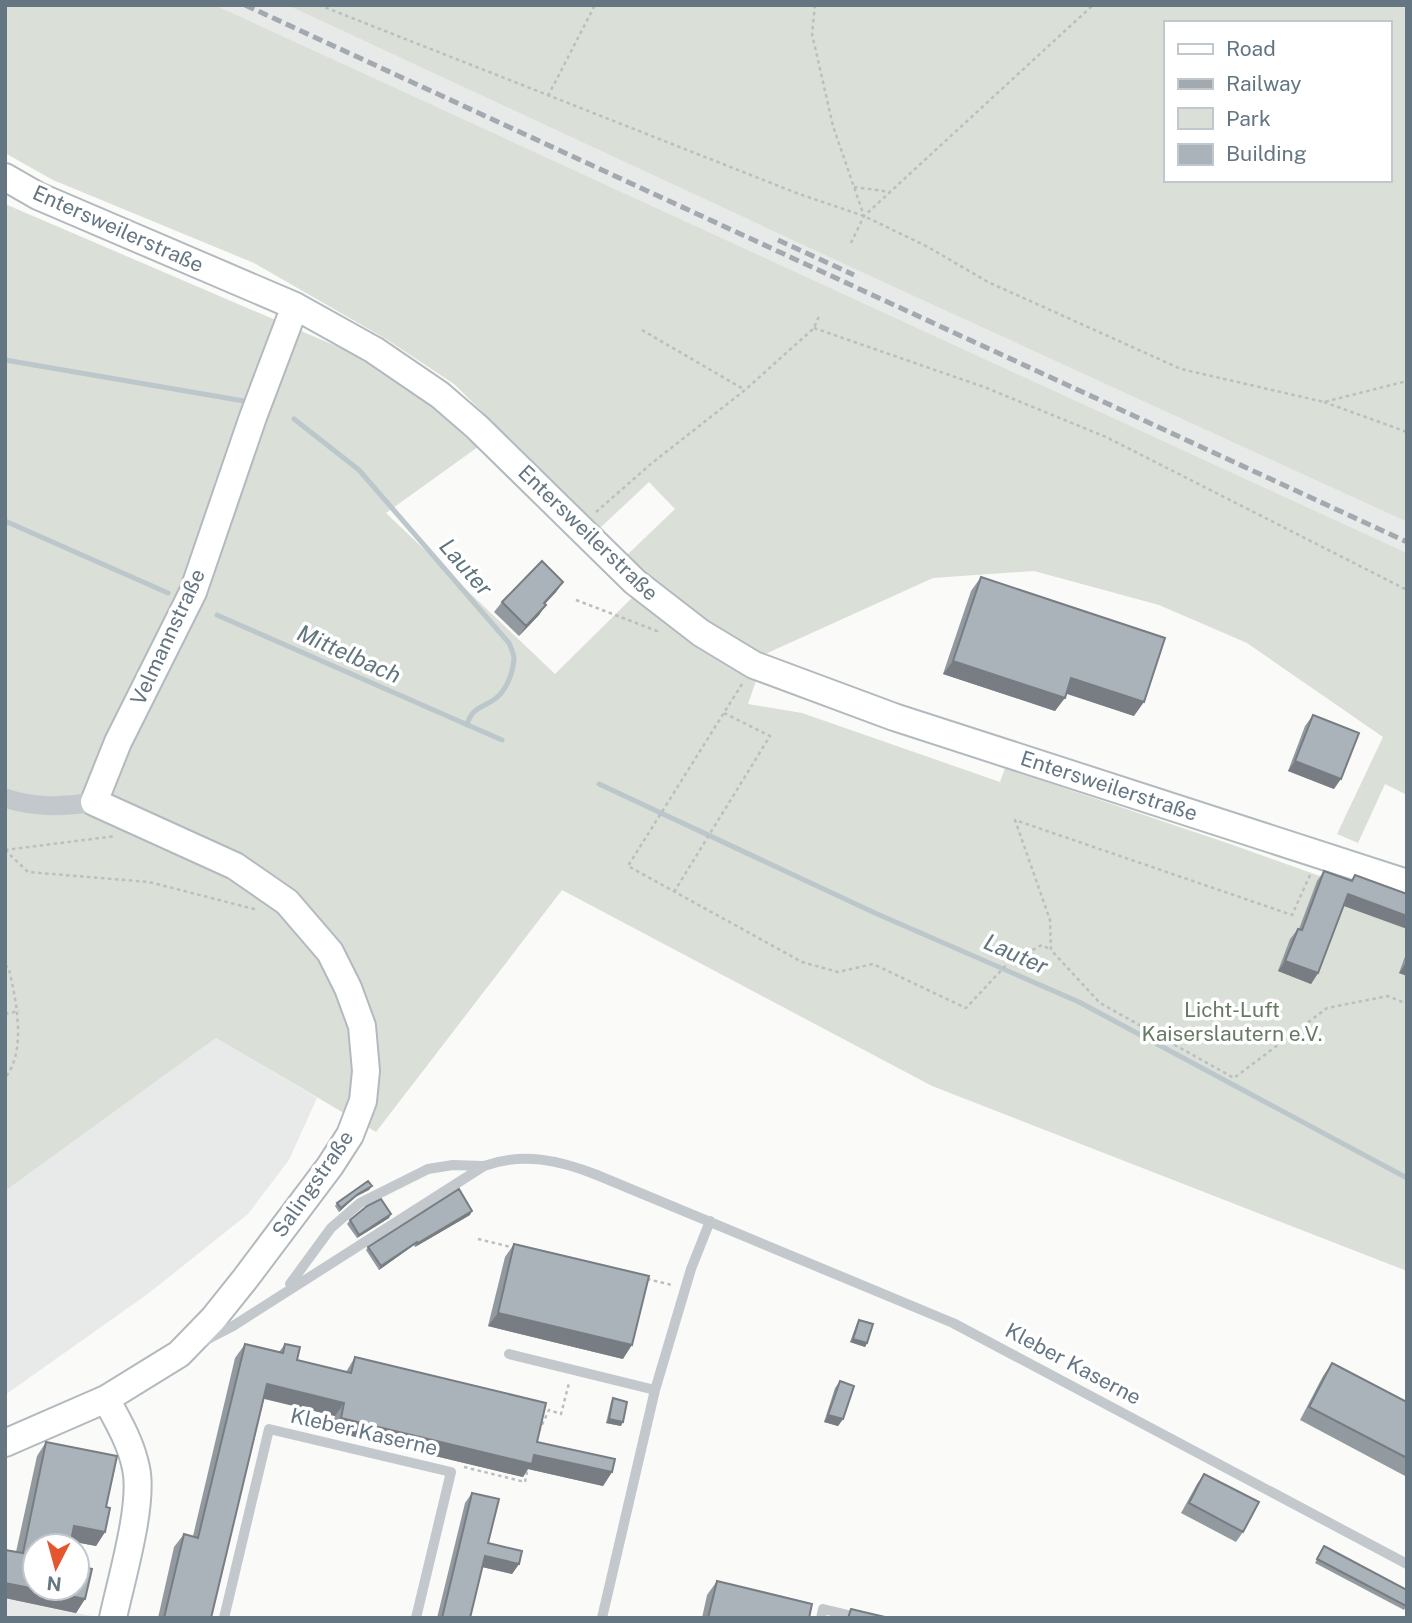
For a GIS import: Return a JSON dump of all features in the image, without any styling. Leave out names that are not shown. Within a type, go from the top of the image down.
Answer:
[{"type":"street","name":"Entersweilerstraße","points":[[5,177],[38,196],[295,306],[373,350],[440,395],[477,427],[635,582],[674,613],[754,665],[907,721],[1407,883]]},
{"type":"street","name":"Velmannstraße","points":[[94,802],[118,742],[193,592],[253,417],[295,306]]},
{"type":"street","points":[[5,798],[24,804],[62,807],[94,802]]},
{"type":"street","name":"Salingstraße","points":[[5,1443],[106,1399],[179,1354],[213,1319],[330,1166],[350,1135],[363,1101],[366,1071],[362,1026],[348,988],[330,952],[287,902],[235,866],[94,802]]},
{"type":"street","points":[[106,1399],[129,1441],[137,1470],[138,1497],[113,1618]]},
{"type":"lane","name":"Kleber Kaserne","points":[[484,1166],[513,1158],[553,1161],[597,1175],[953,1323],[1407,1564]]},
{"type":"lane","points":[[280,1294],[298,1275],[331,1228],[360,1203],[428,1169],[453,1165],[484,1166]]},
{"type":"lane","points":[[179,1354],[233,1326],[484,1166]]},
{"type":"lane","points":[[602,1618],[655,1390],[685,1288],[710,1221]]},
{"type":"lane","points":[[509,1354],[655,1390]]},
{"type":"lane","name":"Kleber Kaserne","points":[[224,1618],[269,1429],[452,1472],[416,1618]]},
{"type":"lane","points":[[821,1618],[823,1609],[861,1618]]},
{"type":"path","points":[[319,5],[799,194],[864,216],[928,247],[988,282],[1181,369],[1324,402],[1407,432]]},
{"type":"path","points":[[548,96],[595,5]]},
{"type":"path","points":[[815,5],[812,34],[833,126],[864,216]]},
{"type":"path","points":[[852,243],[864,216],[1093,5]]},
{"type":"path","points":[[854,187],[891,192]]},
{"type":"path","points":[[578,527],[652,463],[745,390],[814,328],[820,314]]},
{"type":"path","points":[[814,328],[984,387],[1106,437],[1407,590]]},
{"type":"path","points":[[642,330],[745,390]]},
{"type":"path","points":[[1324,402],[1407,381]]},
{"type":"path","points":[[576,600],[657,631],[674,613]]},
{"type":"path","points":[[745,679],[628,866],[802,962],[838,972],[873,964],[966,1008],[1009,962],[1042,945],[1051,950],[1100,1003],[1234,1078],[1327,1009],[1388,996],[1407,1004]]},
{"type":"path","points":[[674,892],[769,737],[724,713]]},
{"type":"path","points":[[1051,950],[1050,920],[1015,820],[1292,915],[1313,868]]},
{"type":"path","points":[[5,850],[114,837],[122,832]]},
{"type":"path","points":[[5,850],[28,872],[149,882],[260,910]]},
{"type":"path","points":[[5,965],[9,969],[19,1011],[14,1067],[5,1078]]},
{"type":"path","points":[[5,1014],[19,1011]]},
{"type":"path","points":[[478,1239],[517,1248]]},
{"type":"path","points":[[646,1279],[685,1288]]},
{"type":"path","points":[[539,1433],[549,1410],[561,1414],[572,1370]]},
{"type":"path","points":[[452,1472],[457,1466],[524,1482],[530,1457]]},
{"type":"shaded area","points":[[215,5],[287,5],[1407,522],[1407,553]]},
{"type":"shaded area","points":[[216,1038],[317,1098],[289,1160],[248,1214],[149,1293],[5,1395],[5,1191]]},
{"type":"shaded area","points":[[5,1598],[96,1617],[5,1618]]},
{"type":"green space","points":[[5,5],[215,5],[1407,553],[1407,795],[1385,784],[1358,843],[1337,834],[1383,737],[1247,643],[1159,605],[1034,571],[933,578],[763,655],[709,625],[662,588],[627,555],[675,509],[649,482],[600,528],[454,384],[386,339],[254,263],[53,180],[5,153]]},
{"type":"green space","points":[[287,5],[1407,5],[1407,522],[859,271]]},
{"type":"green space","name":"Licht-Luft Kaiserslautern e.V.","points":[[5,204],[371,361],[429,399],[482,444],[386,513],[555,674],[637,593],[757,678],[748,704],[802,713],[1000,782],[1005,768],[1407,907],[1407,1271],[932,1086],[562,890],[376,1132],[216,1038],[5,1191]]},
{"type":"building","points":[[542,561],[563,582],[526,626],[502,602]]},
{"type":"building","points":[[981,577],[1165,638],[1144,702],[1071,678],[1065,698],[953,661]]},
{"type":"building","points":[[1313,715],[1359,733],[1341,779],[1295,761]]},
{"type":"building","points":[[1324,871],[1352,881],[1355,875],[1407,894],[1407,916],[1348,894],[1318,973],[1285,961],[1298,929],[1302,930]]},
{"type":"building","points":[[368,1181],[372,1186],[341,1208],[337,1203]]},
{"type":"building","points":[[459,1189],[472,1211],[381,1266],[368,1247]]},
{"type":"building","points":[[381,1199],[391,1214],[359,1235],[350,1220]]},
{"type":"building","points":[[514,1244],[649,1276],[632,1345],[498,1313]]},
{"type":"building","points":[[859,1320],[873,1324],[867,1343],[853,1339]]},
{"type":"building","points":[[245,1344],[283,1353],[285,1344],[300,1347],[297,1360],[351,1373],[355,1357],[546,1403],[537,1442],[615,1459],[612,1472],[534,1455],[532,1464],[341,1418],[344,1403],[267,1384],[211,1618],[164,1618],[184,1534],[198,1538]]},
{"type":"building","points":[[1332,1363],[1407,1402],[1407,1458],[1309,1407]]},
{"type":"building","points":[[840,1381],[854,1386],[843,1419],[828,1415]]},
{"type":"building","points":[[613,1398],[627,1402],[623,1422],[609,1419]]},
{"type":"building","points":[[46,1442],[117,1456],[106,1507],[110,1508],[105,1532],[74,1526],[73,1532],[27,1532]]},
{"type":"building","points":[[1204,1474],[1259,1502],[1243,1532],[1189,1503]]},
{"type":"building","points":[[472,1493],[499,1499],[488,1543],[522,1551],[519,1564],[485,1556],[470,1618],[442,1618]]},
{"type":"building","points":[[1324,1546],[1407,1590],[1406,1606],[1317,1559]]},
{"type":"building","points":[[5,1550],[21,1553],[21,1586],[5,1583]]},
{"type":"building","points":[[717,1581],[812,1604],[809,1618],[708,1618]]},
{"type":"building","points":[[851,1609],[889,1618],[848,1618]]},
{"type":"waterway","name":"Lauter","points":[[5,360],[244,401]]},
{"type":"waterway","name":"Lauter","points":[[294,419],[359,470],[509,643],[514,659],[506,687],[499,696],[474,712],[467,725]]},
{"type":"waterway","name":"Mittelbach","points":[[5,521],[168,593]]},
{"type":"waterway","name":"Mittelbach","points":[[217,615],[502,740]]},
{"type":"waterway","name":"Lauter","points":[[599,784],[875,913],[1079,1002],[1407,1178]]},
{"type":"railway","points":[[245,5],[1407,542]]},
{"type":"railway","points":[[778,240],[854,275]]}]
